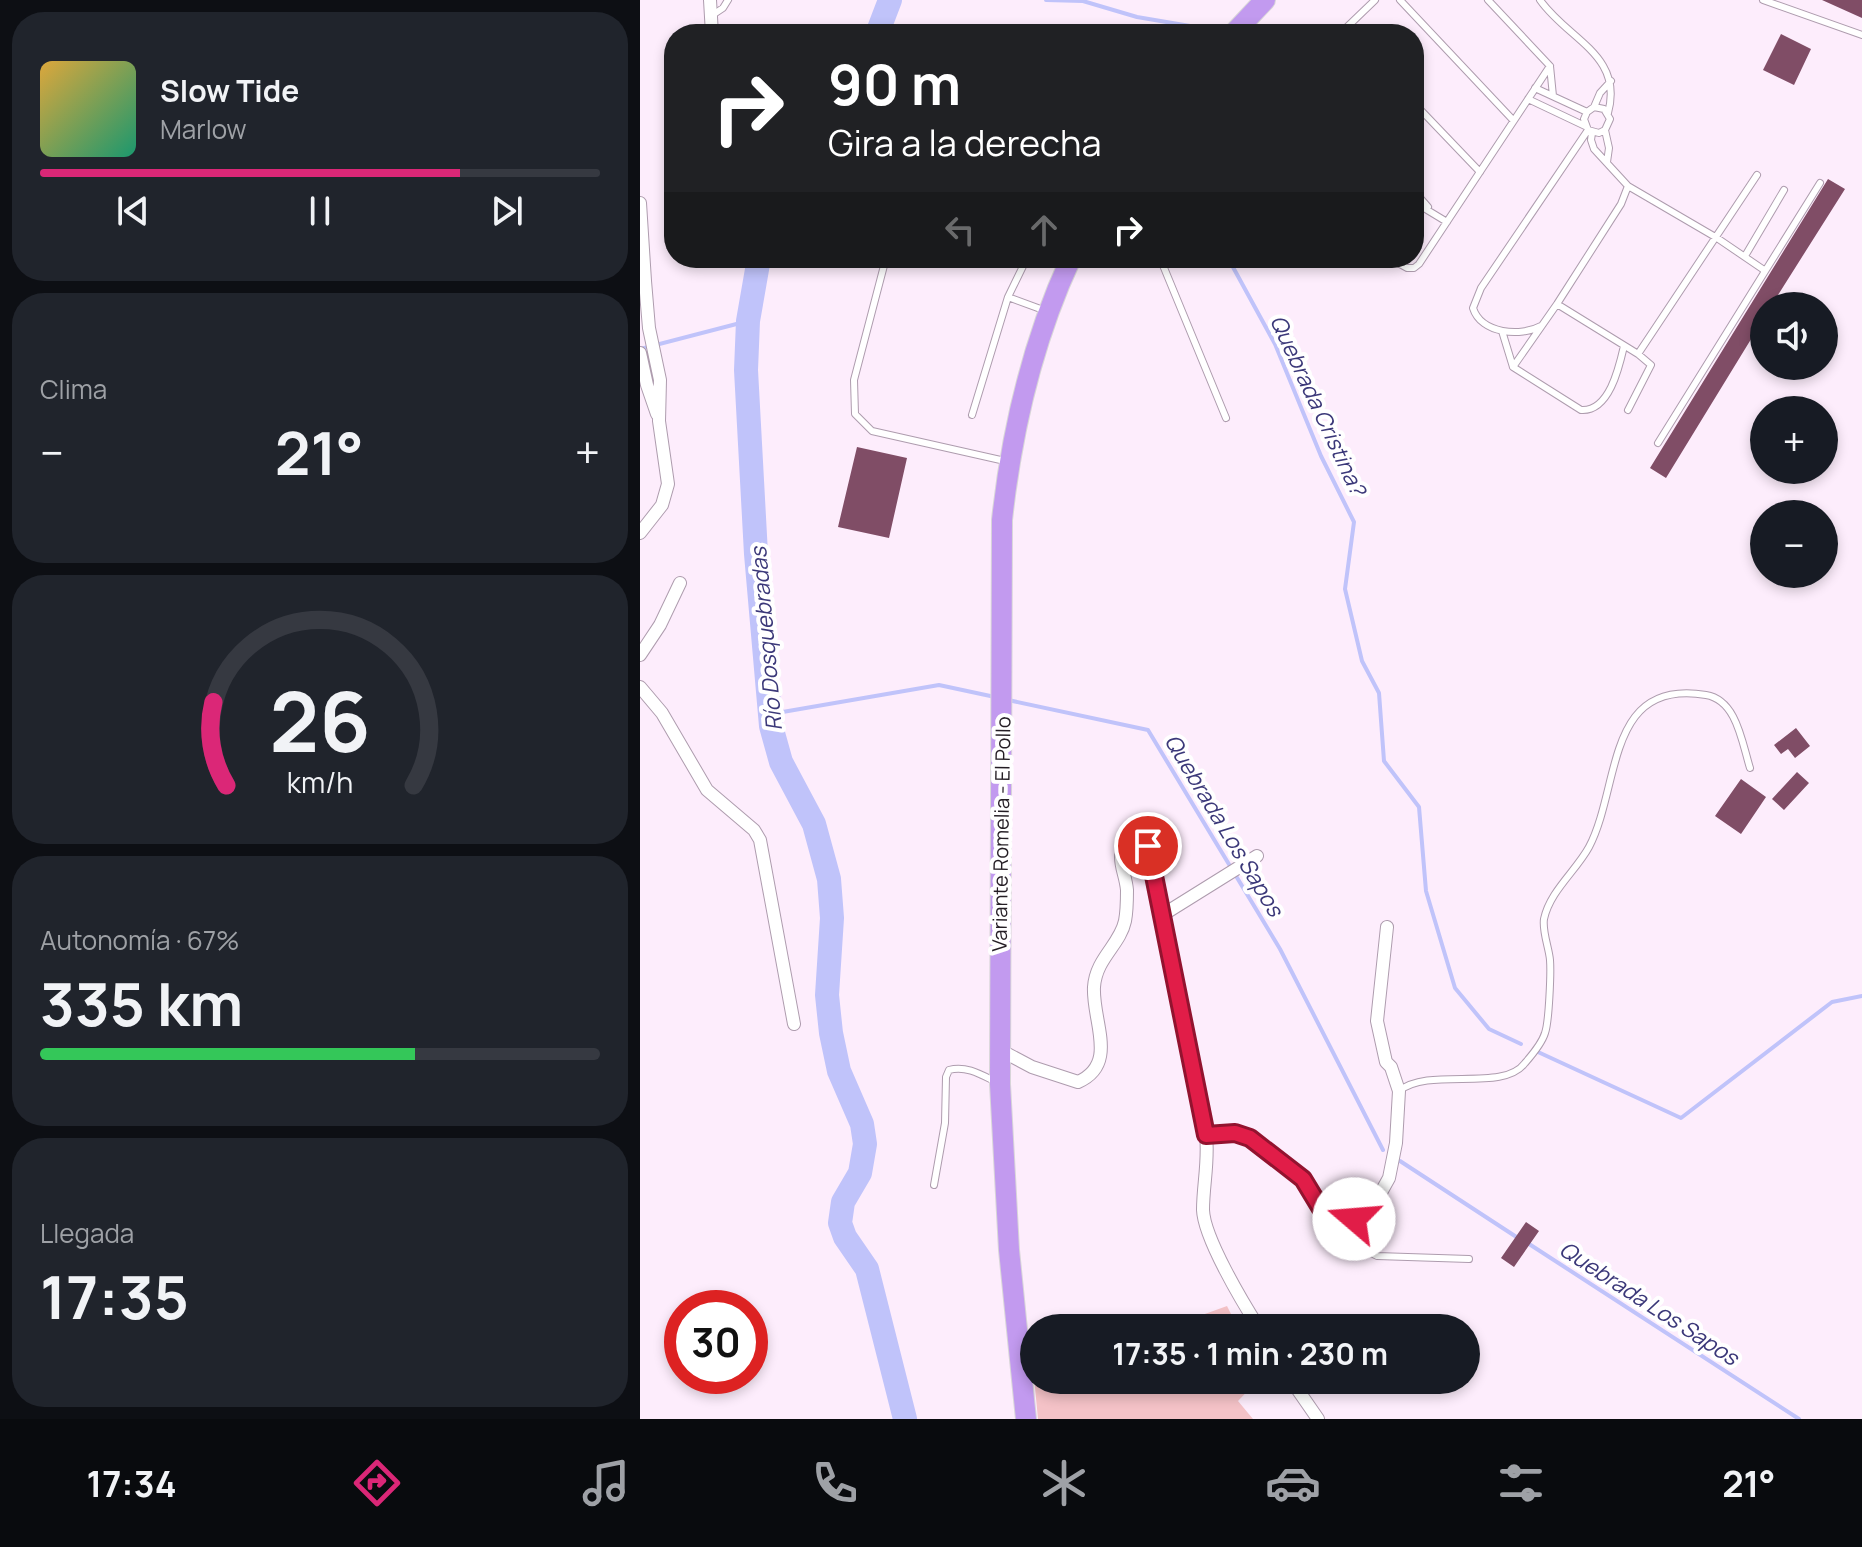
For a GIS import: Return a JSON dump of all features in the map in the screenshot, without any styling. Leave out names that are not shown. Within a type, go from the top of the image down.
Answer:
[{"type":"highway","points":[[1242,24],[1265,0]]},
{"type":"highway","name":"Variante Romelia - El Pollo","points":[[1026,1419],[1009,1250],[1000,1084],[1002,520],[1021,401],[1048,312],[1067,268]]},
{"type":"street","points":[[710,0],[711,24]]},
{"type":"street","points":[[640,203],[642,281],[660,380],[659,421],[668,484],[662,505],[640,533]]},
{"type":"street","points":[[641,356],[659,421]]},
{"type":"street","points":[[640,655],[660,625],[680,583]]},
{"type":"street","points":[[640,687],[662,713],[707,790],[754,830],[760,840],[794,1024]]},
{"type":"street","points":[[1000,1050],[1032,1067],[1078,1082],[1097,1069],[1100,1038],[1094,990],[1100,963],[1124,924],[1127,887],[1121,858],[1123,846],[1132,838],[1148,846],[1206,1135],[1205,1224],[1236,1291],[1250,1314]]},
{"type":"street","points":[[1164,914],[1257,856]]},
{"type":"street","points":[[1206,1135],[1235,1133],[1250,1138],[1303,1179],[1323,1212],[1336,1223],[1363,1213],[1379,1196],[1389,1178],[1396,1143],[1399,1091],[1391,1067],[1386,1062],[1377,1021],[1387,927]]},
{"type":"street","points":[[1301,1394],[1318,1419]]},
{"type":"lane","points":[[711,16],[728,0]]},
{"type":"lane","points":[[1350,24],[1375,0]]},
{"type":"lane","points":[[1400,0],[1423,24]]},
{"type":"lane","points":[[1488,0],[1550,66],[1553,96]]},
{"type":"lane","points":[[1540,0],[1595,55],[1611,81],[1610,119],[1605,130],[1609,148],[1607,162]]},
{"type":"lane","points":[[1763,0],[1862,35]]},
{"type":"lane","points":[[1424,25],[1513,120]]},
{"type":"lane","points":[[1424,254],[1550,66]]},
{"type":"lane","points":[[1611,81],[1584,119],[1594,149],[1628,186],[1717,238],[1764,270]]},
{"type":"lane","points":[[1535,88],[1587,112]]},
{"type":"lane","points":[[1528,99],[1588,130],[1605,130]]},
{"type":"lane","points":[[1594,107],[1608,113]]},
{"type":"lane","points":[[1424,113],[1480,172]]},
{"type":"lane","points":[[1541,326],[1523,333],[1502,331],[1481,321],[1473,308],[1475,300],[1588,130]]},
{"type":"lane","points":[[1638,354],[1757,175]]},
{"type":"lane","points":[[1658,443],[1820,183]]},
{"type":"lane","points":[[1513,367],[1621,204],[1628,186]]},
{"type":"lane","points":[[1745,256],[1784,190]]},
{"type":"lane","points":[[1424,202],[1447,222]]},
{"type":"lane","points":[[1424,207],[1431,210]]},
{"type":"lane","points":[[883,268],[854,380],[855,414],[872,431],[1009,462]]},
{"type":"lane","points":[[972,415],[1008,297],[1022,268]]},
{"type":"lane","points":[[1164,268],[1226,418]]},
{"type":"lane","points":[[1008,297],[1048,312]]},
{"type":"lane","points":[[1557,304],[1651,365],[1628,410]]},
{"type":"lane","points":[[1502,331],[1513,367],[1581,410],[1591,411],[1600,405],[1619,367],[1624,346]]},
{"type":"lane","points":[[1399,1091],[1416,1080],[1503,1076],[1523,1067],[1545,1033],[1551,963],[1544,920],[1555,894],[1589,847],[1603,812],[1618,747],[1624,734],[1635,716],[1654,698],[1683,691],[1712,696],[1730,710],[1750,768]]},
{"type":"lane","points":[[934,1185],[945,1123],[946,1077],[949,1070],[958,1067],[977,1072],[1000,1084]]},
{"type":"lane","points":[[1336,1223],[1357,1246],[1377,1256],[1469,1259]]},
{"type":"shaded area","points":[[1227,1306],[1231,1314],[1205,1314]]},
{"type":"shaded area","points":[[1035,1394],[1245,1394],[1238,1401],[1253,1419],[1038,1419]]},
{"type":"building","points":[[1822,0],[1862,0],[1862,18]]},
{"type":"building","points":[[1781,34],[1811,49],[1794,85],[1763,70]]},
{"type":"building","points":[[1828,179],[1845,189],[1780,292],[1758,292]]},
{"type":"building","points":[[1750,306],[1750,341],[1666,478],[1650,468]]},
{"type":"building","points":[[857,447],[907,458],[889,538],[838,527]]},
{"type":"building","points":[[1796,728],[1810,746],[1795,758],[1788,749],[1781,754],[1774,745]]},
{"type":"building","points":[[1797,772],[1809,783],[1784,810],[1772,799]]},
{"type":"building","points":[[1741,779],[1766,797],[1741,834],[1715,816]]},
{"type":"building","points":[[1526,1222],[1539,1231],[1514,1267],[1501,1258]]},
{"type":"waterway","name":"Río Dosquebradas","points":[[881,24],[890,0]]},
{"type":"waterway","name":"Quebrada Cristina?","points":[[1046,0],[1083,1],[1137,17],[1178,24]]},
{"type":"waterway","name":"Río Dosquebradas","points":[[757,268],[748,321],[746,370],[756,554],[771,726],[781,762],[814,824],[829,879],[832,918],[827,995],[831,1033],[839,1071],[862,1124],[865,1144],[860,1173],[843,1202],[840,1223],[845,1237],[867,1269],[905,1419]]},
{"type":"waterway","name":"Quebrada Cristina?","points":[[1233,268],[1275,344],[1321,456],[1354,522],[1345,589],[1362,661],[1379,693],[1384,761],[1419,807],[1426,891],[1455,988],[1489,1029],[1521,1044]]},
{"type":"waterway","points":[[640,349],[748,321]]},
{"type":"waterway","name":"Quebrada Los Sapos","points":[[771,714],[939,685],[995,697]]},
{"type":"waterway","name":"Quebrada Los Sapos","points":[[1008,700],[1148,730],[1280,949],[1383,1150]]},
{"type":"waterway","name":"Quebrada Cristina?","points":[[1538,1052],[1681,1118],[1832,1002],[1862,996]]},
{"type":"waterway","name":"Quebrada Los Sapos","points":[[1400,1161],[1518,1238]]},
{"type":"waterway","name":"Quebrada Los Sapos","points":[[1526,1242],[1799,1419]]},
{"type":"route","points":[[1148,846],[1206,1135],[1235,1133],[1250,1138],[1303,1179],[1327,1217],[1336,1223],[1354,1219]]}]
